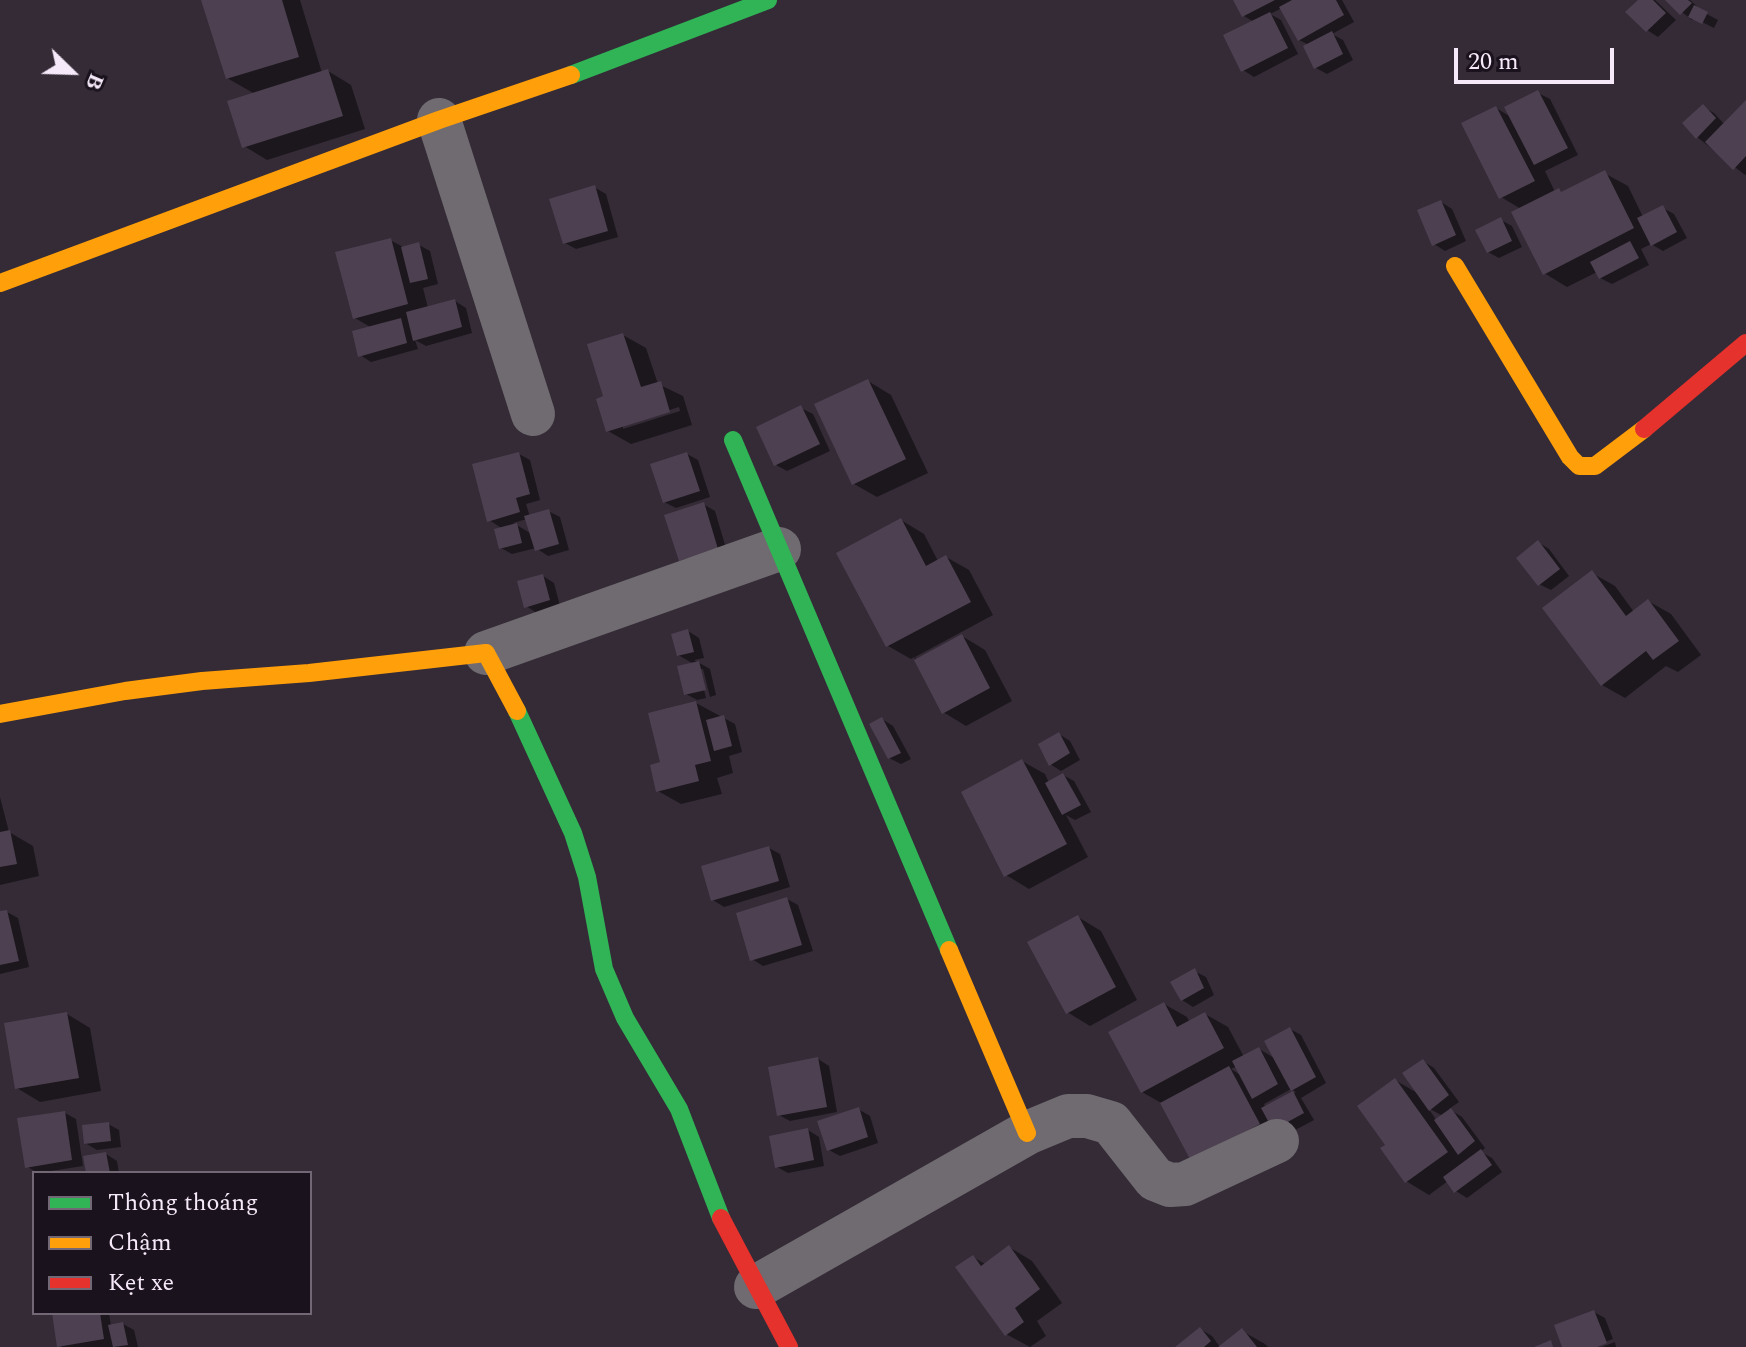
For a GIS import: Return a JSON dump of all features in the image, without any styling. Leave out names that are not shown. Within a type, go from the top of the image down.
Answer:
[{"type":"street","points":[[0,283],[439,120],[620,58],[768,0]]},
{"type":"street","points":[[439,120],[533,414]]},
{"type":"street","points":[[1455,266],[1570,457],[1579,466],[1595,466],[1746,343]]},
{"type":"street","points":[[733,440],[1027,1133]]},
{"type":"street","points":[[0,714],[125,691],[202,681],[309,673],[486,653],[779,549]]},
{"type":"street","points":[[486,653],[515,707],[573,833],[587,877],[604,969],[625,1018],[679,1109],[719,1215],[789,1347]]},
{"type":"street","points":[[756,1287],[1027,1133],[1068,1116],[1087,1116],[1111,1123],[1155,1179],[1170,1185],[1185,1184],[1277,1141]]},
{"type":"building","points":[[201,0],[282,0],[299,57],[226,79]]},
{"type":"building","points":[[1233,0],[1275,0],[1242,17]]},
{"type":"building","points":[[1292,0],[1336,0],[1344,15],[1298,41],[1279,7]]},
{"type":"building","points":[[1638,0],[1653,0],[1666,13],[1646,32],[1625,12]]},
{"type":"building","points":[[1665,0],[1688,0],[1692,3],[1680,15]]},
{"type":"building","points":[[1694,5],[1708,12],[1702,24],[1688,17]]},
{"type":"building","points":[[1270,12],[1288,48],[1241,72],[1223,35]]},
{"type":"building","points":[[1332,31],[1343,54],[1314,69],[1303,46]]},
{"type":"building","points":[[328,69],[343,116],[242,148],[227,101]]},
{"type":"building","points":[[1538,90],[1568,148],[1534,165],[1504,107]]},
{"type":"building","points":[[1746,100],[1746,156],[1733,170],[1705,142]]},
{"type":"building","points":[[1703,104],[1716,118],[1696,139],[1682,123]]},
{"type":"building","points":[[1496,106],[1535,181],[1499,199],[1461,123]]},
{"type":"building","points":[[1605,170],[1634,228],[1543,275],[1511,212]]},
{"type":"building","points":[[595,185],[608,231],[563,244],[549,199]]},
{"type":"building","points":[[1441,200],[1456,235],[1432,246],[1417,210]]},
{"type":"building","points":[[1663,205],[1677,232],[1651,246],[1637,218]]},
{"type":"building","points":[[1501,217],[1512,241],[1487,253],[1475,230]]},
{"type":"building","points":[[391,238],[408,304],[353,319],[335,252]]},
{"type":"building","points":[[1630,241],[1639,258],[1599,279],[1590,262]]},
{"type":"building","points":[[419,242],[428,279],[410,283],[401,247]]},
{"type":"building","points":[[455,299],[462,327],[413,341],[406,312]]},
{"type":"building","points":[[401,318],[407,343],[358,357],[352,331]]},
{"type":"building","points":[[623,333],[641,387],[661,381],[670,412],[606,432],[596,399],[603,396],[587,344]]},
{"type":"building","points":[[868,379],[906,459],[852,485],[814,404]]},
{"type":"building","points":[[801,405],[820,444],[774,466],[756,427]]},
{"type":"building","points":[[519,452],[530,494],[516,498],[520,512],[487,522],[472,464]]},
{"type":"building","points":[[687,452],[700,491],[663,503],[650,464]]},
{"type":"building","points":[[704,502],[718,549],[679,561],[664,515]]},
{"type":"building","points":[[549,509],[559,544],[535,551],[524,516]]},
{"type":"building","points":[[901,518],[926,566],[946,555],[971,602],[886,647],[836,553]]},
{"type":"building","points":[[517,523],[522,543],[499,549],[494,529]]},
{"type":"building","points":[[1538,540],[1560,569],[1538,586],[1516,558]]},
{"type":"building","points":[[1592,570],[1626,616],[1648,599],[1679,641],[1653,660],[1646,651],[1601,686],[1542,608]]},
{"type":"building","points":[[543,574],[550,600],[524,608],[517,581]]},
{"type":"building","points":[[688,629],[694,652],[677,656],[671,634]]},
{"type":"building","points":[[962,634],[990,688],[942,714],[914,660]]},
{"type":"building","points":[[699,661],[706,690],[684,695],[677,666]]},
{"type":"building","points":[[696,701],[711,761],[695,765],[699,781],[656,792],[650,765],[660,762],[648,713]]},
{"type":"building","points":[[724,715],[732,746],[714,751],[706,720]]},
{"type":"building","points":[[882,717],[901,753],[888,759],[869,724]]},
{"type":"building","points":[[1059,732],[1070,753],[1049,766],[1038,744]]},
{"type":"building","points":[[1022,759],[1067,844],[1004,877],[961,792]]},
{"type":"building","points":[[1063,773],[1081,805],[1062,815],[1045,783]]},
{"type":"building","points":[[10,830],[17,864],[0,867],[0,832]]},
{"type":"building","points":[[769,846],[779,881],[711,901],[701,866]]},
{"type":"building","points":[[787,897],[802,945],[750,961],[736,913]]},
{"type":"building","points":[[7,910],[19,961],[0,965],[0,911]]},
{"type":"building","points":[[1078,915],[1116,987],[1066,1014],[1027,942]]},
{"type":"building","points":[[1195,968],[1204,988],[1181,1001],[1170,982]]},
{"type":"building","points":[[1164,1002],[1177,1027],[1205,1012],[1224,1048],[1141,1093],[1108,1032]]},
{"type":"building","points":[[67,1012],[79,1078],[15,1089],[4,1023]]},
{"type":"building","points":[[1290,1027],[1316,1077],[1291,1091],[1264,1041]]},
{"type":"building","points":[[1259,1047],[1278,1084],[1252,1099],[1232,1061]]},
{"type":"building","points":[[818,1057],[827,1107],[777,1116],[768,1067]]},
{"type":"building","points":[[1423,1059],[1449,1095],[1429,1111],[1402,1073]]},
{"type":"building","points":[[1229,1066],[1260,1124],[1191,1161],[1160,1103]]},
{"type":"building","points":[[1395,1078],[1448,1152],[1405,1183],[1380,1148],[1385,1145],[1357,1106]]},
{"type":"building","points":[[1293,1091],[1304,1113],[1273,1130],[1261,1108]]},
{"type":"building","points":[[859,1107],[868,1137],[827,1151],[817,1121]]},
{"type":"building","points":[[1451,1108],[1475,1141],[1458,1155],[1434,1120]]},
{"type":"building","points":[[65,1111],[72,1160],[25,1168],[17,1118]]},
{"type":"building","points":[[109,1122],[111,1141],[84,1144],[82,1125]]},
{"type":"building","points":[[808,1128],[814,1160],[775,1168],[769,1136]]},
{"type":"building","points":[[1481,1149],[1492,1165],[1454,1193],[1443,1177]]},
{"type":"building","points":[[106,1152],[110,1171],[86,1171],[83,1156]]},
{"type":"building","points":[[1009,1245],[1040,1289],[1015,1308],[1024,1322],[1005,1336],[955,1267],[973,1255],[981,1266]]},
{"type":"building","points":[[1594,1310],[1607,1343],[1597,1347],[1562,1347],[1554,1325]]},
{"type":"building","points":[[52,1315],[100,1315],[104,1339],[57,1347]]},
{"type":"building","points":[[123,1322],[128,1345],[113,1347],[108,1325]]},
{"type":"building","points":[[1200,1327],[1211,1341],[1204,1347],[1175,1347]]},
{"type":"building","points":[[1242,1328],[1257,1347],[1218,1347]]},
{"type":"building","points":[[1551,1340],[1553,1347],[1534,1347]]},
{"type":"traffic: fast","points":[[571,75],[768,0]]},
{"type":"traffic: fast","points":[[733,440],[949,950]]},
{"type":"traffic: fast","points":[[517,711],[573,833],[587,877],[604,969],[625,1018],[679,1109],[721,1218]]},
{"type":"traffic: slow","points":[[0,283],[439,120],[571,75]]},
{"type":"traffic: slow","points":[[1455,266],[1570,457],[1579,466],[1595,466],[1644,429]]},
{"type":"traffic: slow","points":[[0,714],[125,691],[202,681],[309,673],[486,653],[517,711]]},
{"type":"traffic: slow","points":[[949,950],[1027,1133]]},
{"type":"traffic: jam","points":[[1644,429],[1746,343]]},
{"type":"traffic: jam","points":[[721,1218],[789,1347]]}]
